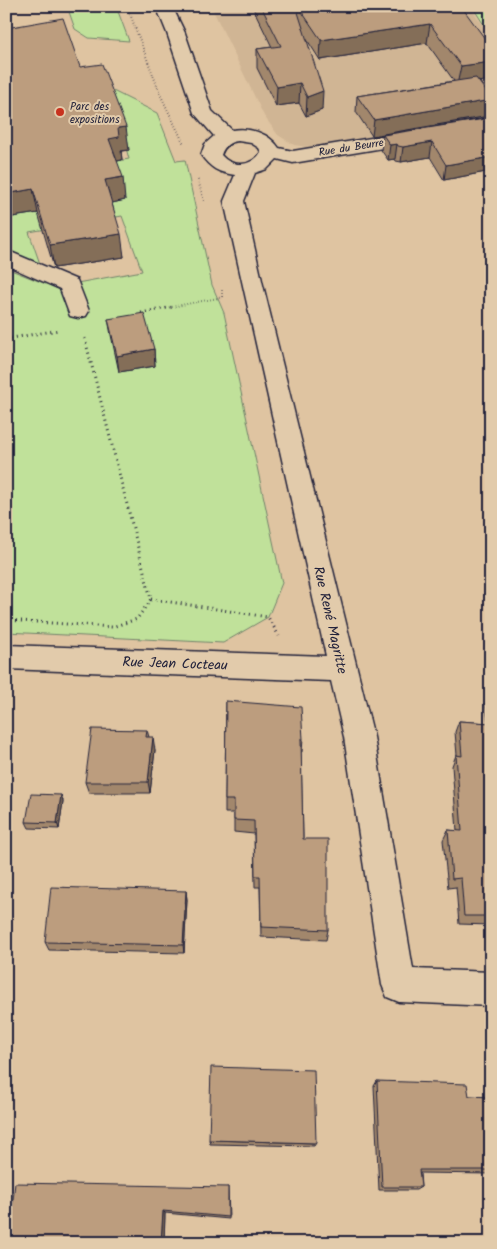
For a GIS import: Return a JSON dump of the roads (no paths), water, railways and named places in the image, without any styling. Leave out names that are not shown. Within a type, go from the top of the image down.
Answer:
[{"type":"street","points":[[164,6],[176,33],[203,112],[221,132],[228,136]]},
{"type":"street","name":"Rue du Beurre","points":[[271,152],[293,157],[491,124]]},
{"type":"street","points":[[238,135],[257,138],[269,146],[271,152],[264,163],[247,170],[228,168],[214,160],[212,150],[214,144],[228,136],[238,135]]},
{"type":"street","name":"Rue René Magritte","points":[[247,170],[234,201],[252,286],[360,737],[399,985],[491,989]]},
{"type":"street","points":[[6,257],[69,285],[80,318]]},
{"type":"street","name":"Rue Jean Cocteau","points":[[6,657],[343,669]]},
{"type":"place","name":"Parc des expositions","points":[[60,112]]}]
